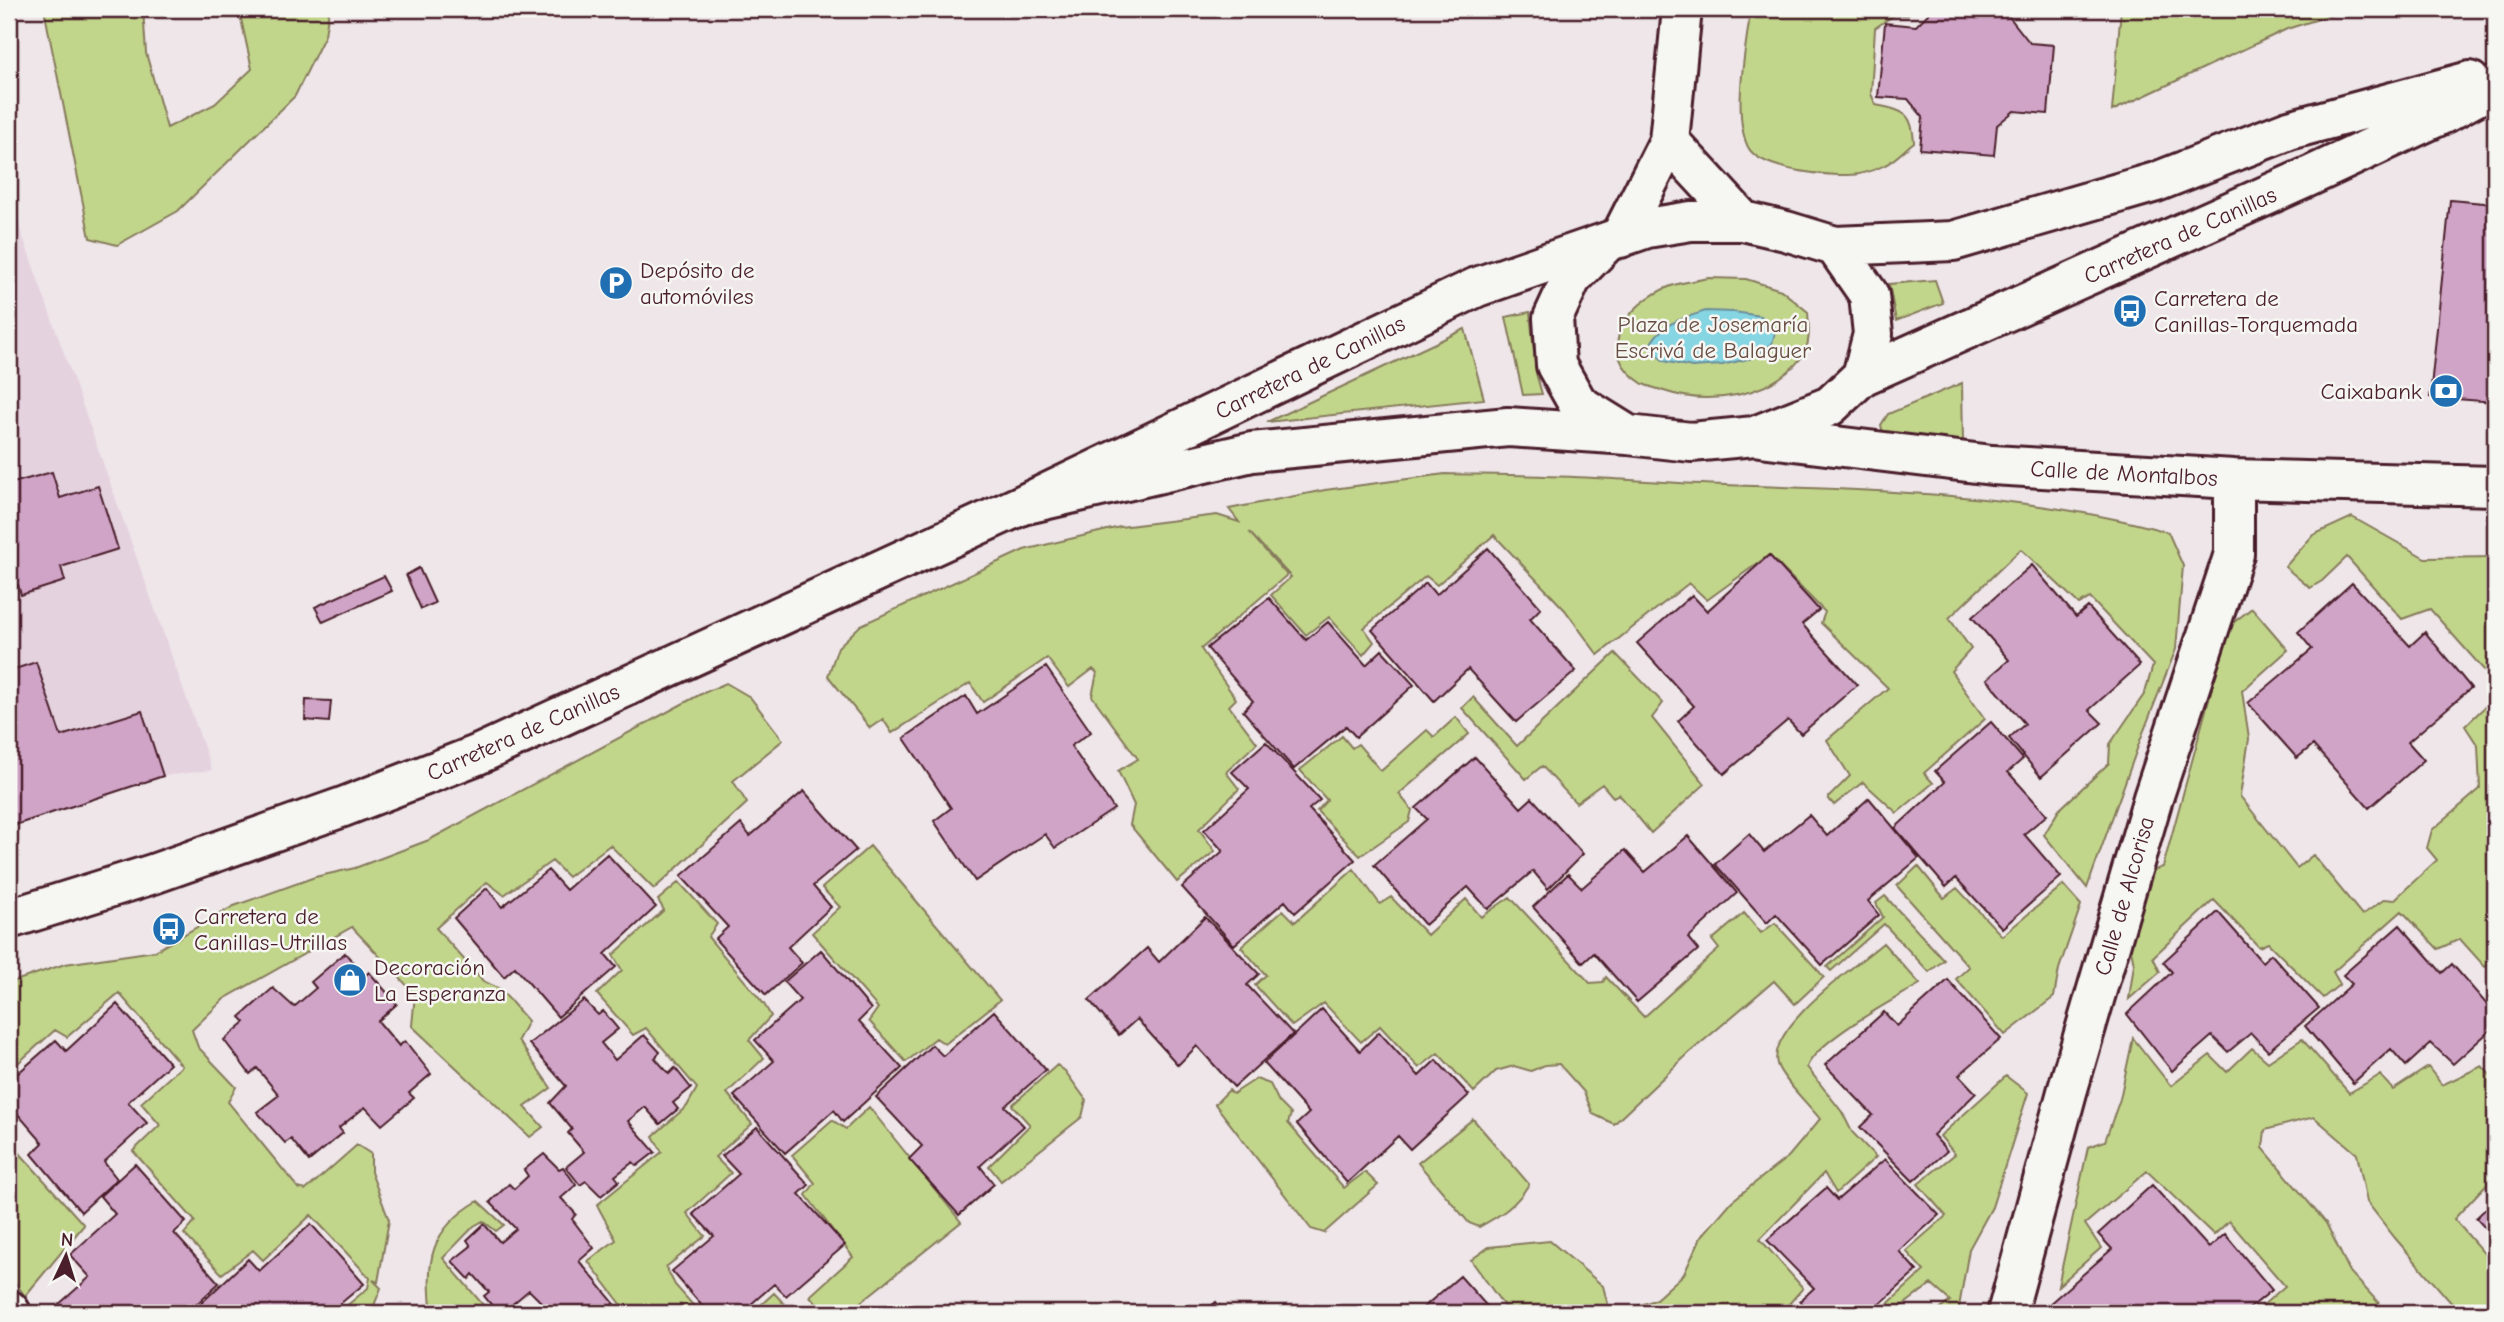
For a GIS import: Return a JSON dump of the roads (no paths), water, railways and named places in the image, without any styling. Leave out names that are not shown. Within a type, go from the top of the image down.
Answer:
[{"type":"street","points":[[1682,9],[1669,141],[1613,241],[1571,279],[1553,318],[1556,365],[1577,404],[1628,435],[1690,442],[1755,436],[1830,406],[1862,376],[1873,334],[1869,295],[1835,246]]},
{"type":"street","points":[[1613,241],[1647,228],[1692,221],[1744,221],[1835,246],[1953,241],[2156,182],[2289,130],[2495,74]]},
{"type":"street","name":"Carretera de Canillas","points":[[1862,376],[2308,177],[2495,86]]},
{"type":"street","points":[[1669,141],[1744,221]]},
{"type":"street","name":"Carretera de Canillas","points":[[9,919],[153,874],[343,807],[477,755],[1022,505],[1477,287],[1613,241]]},
{"type":"street","name":"Carretera de Canillas","points":[[1022,505],[1252,452],[1508,427],[1628,435]]},
{"type":"street","name":"Calle de Montalbos","points":[[1755,436],[1992,465],[2234,479],[2495,486]]},
{"type":"street","name":"Calle de Alcorisa","points":[[2007,1313],[2145,824],[2234,554],[2234,479]]},
{"type":"water","points":[[1706,311],[1761,316],[1776,329],[1772,344],[1752,358],[1722,365],[1692,367],[1664,361],[1649,348],[1658,333],[1665,328],[1680,319]]},
{"type":"place","name":"Depósito de automóviles","points":[[616,283]]},
{"type":"place","name":"Carretera de Canillas-Torquemada","points":[[2130,311]]},
{"type":"place","name":"Caixabank","points":[[2446,391]]},
{"type":"place","name":"Carretera de Canillas-Utrillas","points":[[169,929]]},
{"type":"place","name":"Decoración La Esperanza","points":[[350,980]]},
{"type":"park label","name":"Plaza de Josemaría Escrivá de Balaguer","points":[[1713,337]]}]
